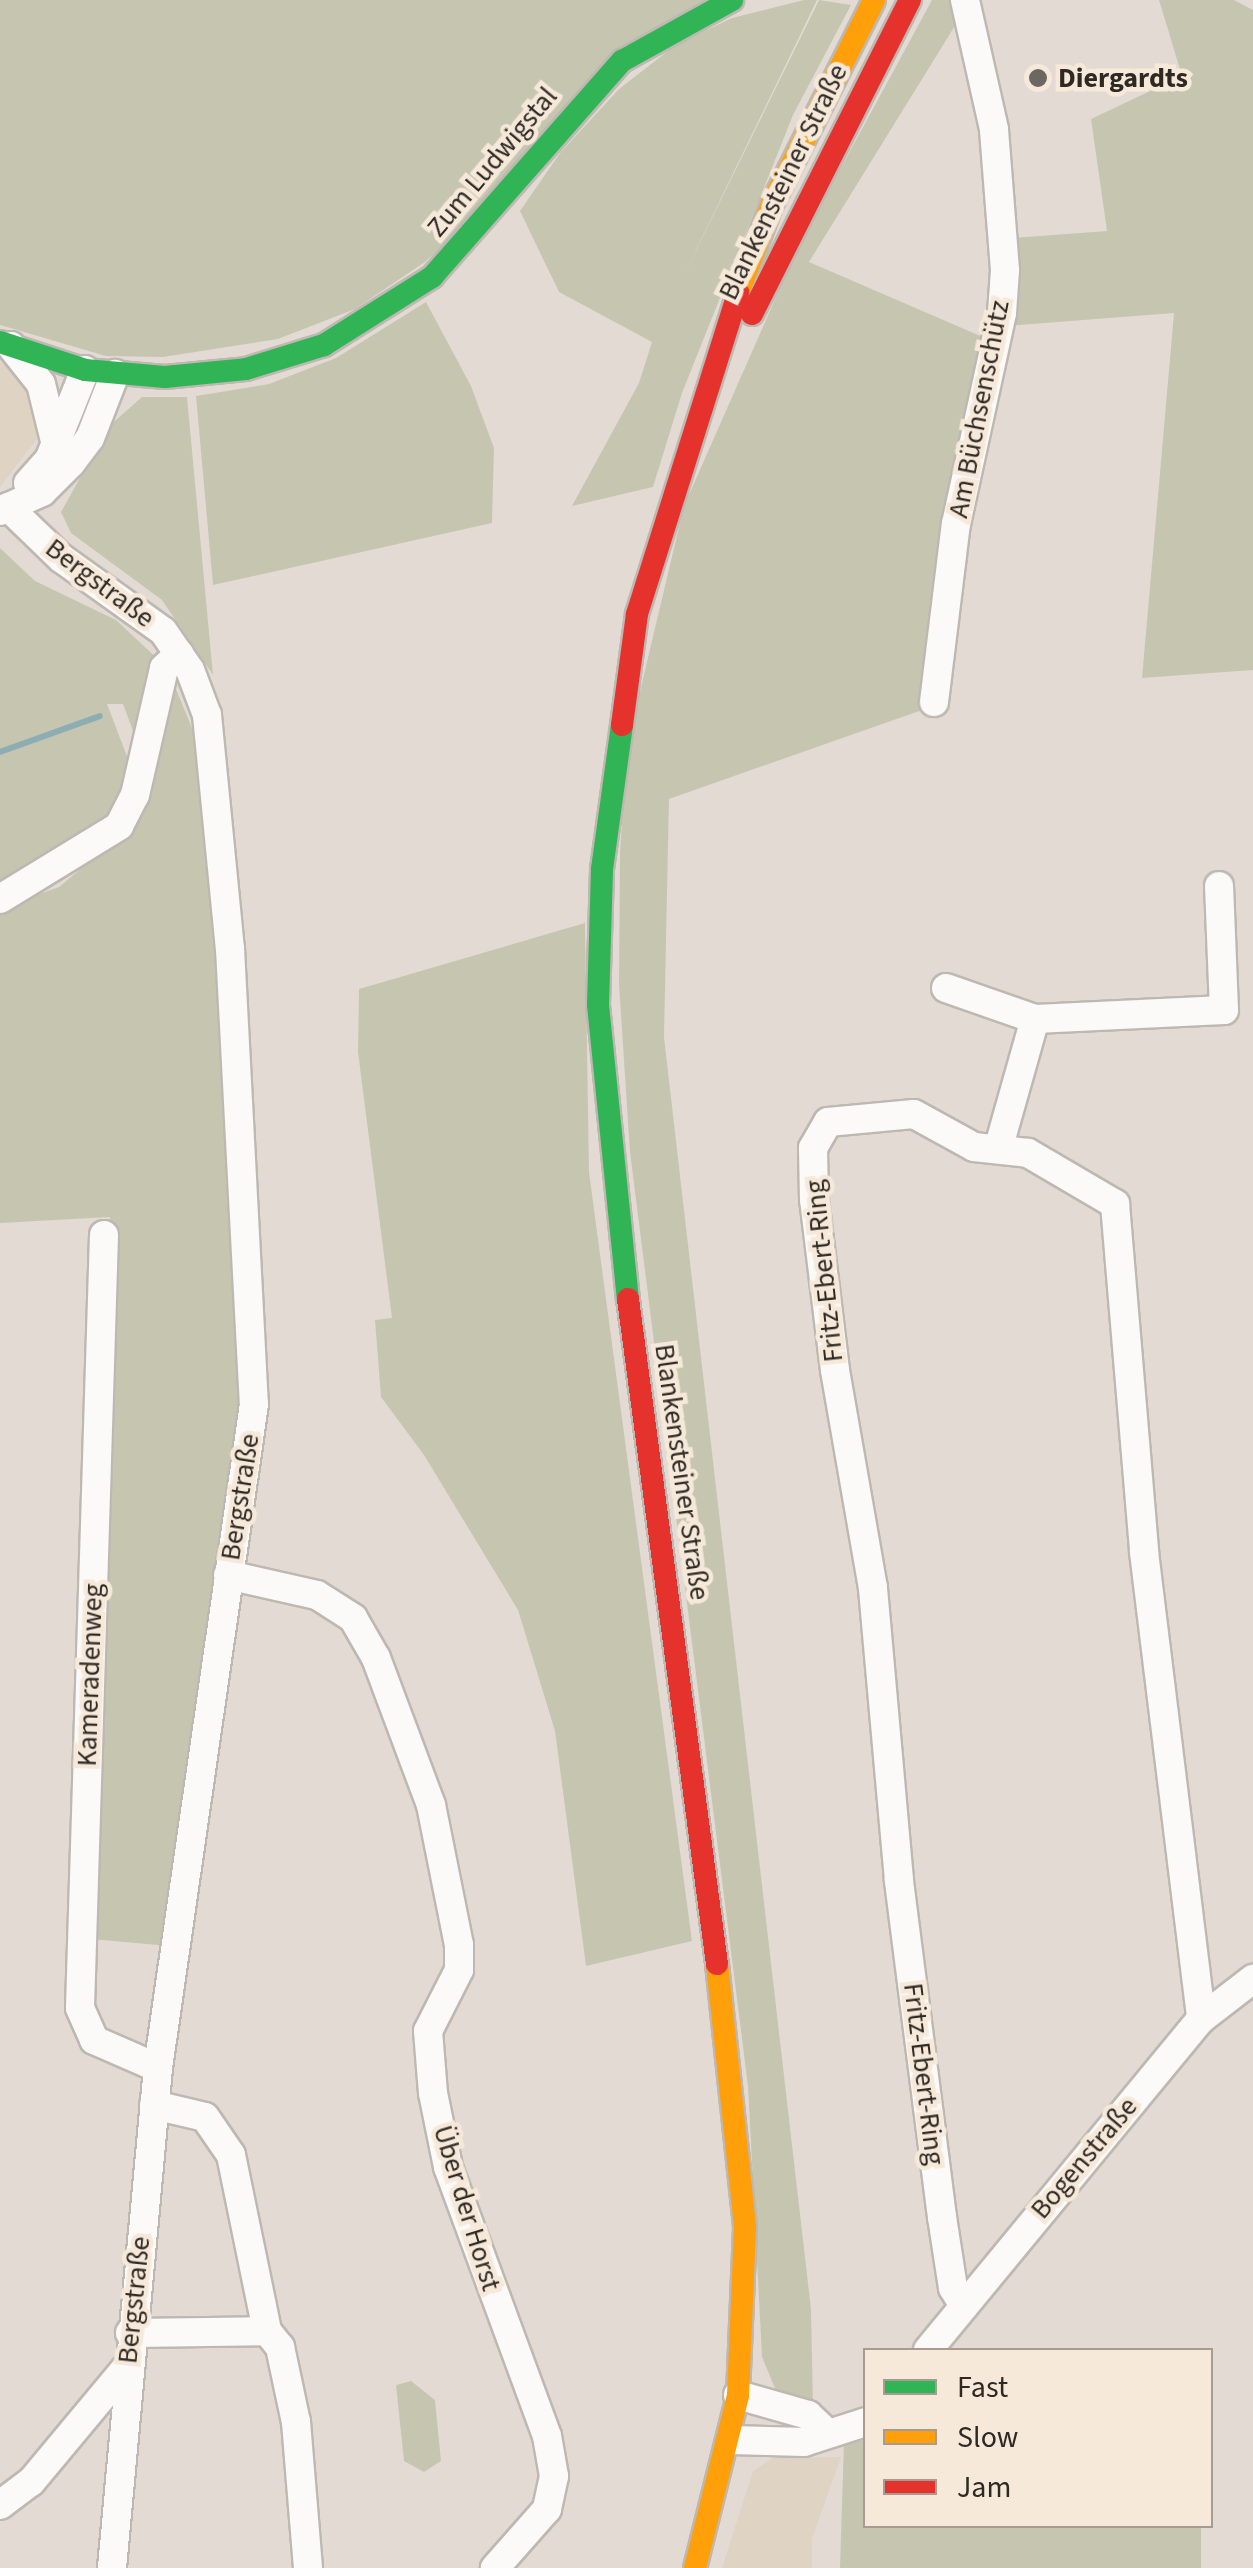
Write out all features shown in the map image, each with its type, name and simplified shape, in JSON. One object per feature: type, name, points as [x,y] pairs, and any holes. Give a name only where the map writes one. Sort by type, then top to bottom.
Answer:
[{"type":"main road","name":"Zum Ludwigstal","points":[[5,344],[85,370],[165,377],[246,369],[363,325],[432,278],[476,235],[608,73],[663,34],[732,0]]},
{"type":"main road","name":"Blankensteiner Straße","points":[[695,2568],[732,2440],[738,2395],[745,2226],[734,2088],[608,1160],[598,1005],[602,870],[634,631],[708,390],[720,338],[772,204],[874,0]]},
{"type":"main road","name":"Blankensteiner Straße","points":[[708,390],[760,301],[910,0]]},
{"type":"street","name":"Am Büchsenschütz","points":[[934,702],[956,524],[1002,313],[1005,270],[994,130],[965,0]]},
{"type":"street","points":[[5,344],[41,384],[55,444]]},
{"type":"street","points":[[4,509],[55,444],[85,370]]},
{"type":"street","points":[[4,509],[42,492],[72,463],[90,438],[114,374]]},
{"type":"street","name":"Bergstraße","points":[[4,509],[61,558],[137,609],[180,654],[207,715],[230,950],[254,1404],[158,2068],[126,2368],[112,2568]]},
{"type":"street","points":[[0,899],[119,826],[135,794],[164,668],[180,654]]},
{"type":"street","points":[[946,988],[1035,1019],[1224,1010],[1219,886]]},
{"type":"street","points":[[999,1146],[1035,1019]]},
{"type":"street","name":"Fritz-Ebert-Ring","points":[[964,2306],[953,2288],[940,2198],[900,1880],[872,1588],[834,1370],[812,1156],[828,1122],[900,1114],[920,1116],[974,1146],[999,1146],[1058,1167],[1115,1204],[1144,1552],[1201,2020]]},
{"type":"street","name":"Kameradenweg","points":[[104,1235],[80,2008],[94,2040],[158,2068]]},
{"type":"street","name":"Über der Horst","points":[[228,1575],[317,1596],[354,1618],[376,1658],[431,1805],[460,1945],[459,1970],[428,2030],[433,2093],[448,2167],[547,2436],[554,2476],[547,2509],[495,2568]]},
{"type":"street","name":"Bogenstraße","points":[[930,2348],[1201,2020],[1253,1979]]},
{"type":"street","points":[[154,2104],[205,2117],[219,2130],[230,2156],[267,2331],[280,2346],[296,2422],[308,2568]]},
{"type":"street","points":[[130,2333],[267,2331]]},
{"type":"street","points":[[0,2505],[30,2482],[126,2368]]},
{"type":"street","points":[[738,2395],[808,2415],[825,2430],[843,2432],[863,2423]]},
{"type":"street","points":[[732,2440],[804,2442],[825,2430]]},
{"type":"shaded area","points":[[0,362],[28,379],[37,439],[0,487]]},
{"type":"shaded area","points":[[841,2457],[812,2539],[812,2568],[722,2568],[753,2471],[773,2458]]},
{"type":"green space","points":[[0,0],[707,0],[425,262],[355,309],[278,339],[163,357],[106,356],[0,325]]},
{"type":"green space","points":[[817,0],[681,281],[819,0],[851,5],[793,115],[682,393],[653,487],[572,506],[639,383],[652,342],[559,292],[520,211],[560,153],[619,89],[677,44],[732,18]]},
{"type":"green space","points":[[932,0],[959,0],[961,16],[809,262],[992,341],[925,709],[669,799],[664,1037],[811,2309],[813,2405],[777,2393],[762,2357],[748,2086],[630,1152],[619,984],[620,852],[627,746],[684,506],[799,245]]},
{"type":"green space","points":[[1159,0],[1234,0],[1253,10],[1253,670],[1142,678],[1174,313],[1005,326],[1014,238],[1107,231],[1091,119],[1182,76]]},
{"type":"green space","points":[[426,302],[471,386],[494,448],[492,523],[213,585],[196,396],[269,384],[336,358]]},
{"type":"green space","points":[[142,397],[187,397],[213,675],[162,600],[71,533],[61,512],[109,426]]},
{"type":"green space","points":[[0,548],[35,581],[116,620],[162,663],[137,742],[123,704],[107,704],[133,772],[115,821],[0,893]]},
{"type":"green space","points":[[171,677],[197,740],[220,954],[247,1410],[169,1946],[91,1939],[110,1217],[0,1223],[0,908],[59,887],[114,841]]},
{"type":"green space","points":[[585,923],[589,1172],[692,1941],[586,1966],[555,1731],[518,1610],[424,1455],[381,1397],[375,1320],[392,1318],[358,1052],[359,989]]},
{"type":"green space","points":[[411,2381],[435,2400],[441,2461],[424,2472],[404,2461],[396,2385]]},
{"type":"green space","points":[[844,2441],[863,2441],[863,2528],[1201,2528],[1201,2568],[840,2568]]},
{"type":"waterway","points":[[0,752],[100,716]]},
{"type":"traffic: fast","points":[[0,342],[85,370],[165,377],[246,369],[324,345],[432,277],[622,61],[732,0]]},
{"type":"traffic: fast","points":[[622,725],[602,870],[598,1005],[628,1299]]},
{"type":"traffic: slow","points":[[738,293],[772,204],[874,0]]},
{"type":"traffic: slow","points":[[695,2568],[738,2395],[745,2226],[717,1964]]},
{"type":"traffic: jam","points":[[752,314],[910,0]]},
{"type":"traffic: jam","points":[[622,725],[637,614],[738,293]]},
{"type":"traffic: jam","points":[[628,1299],[717,1964]]},
{"type":"place","name":"Diergardts","points":[[1038,78]]}]
